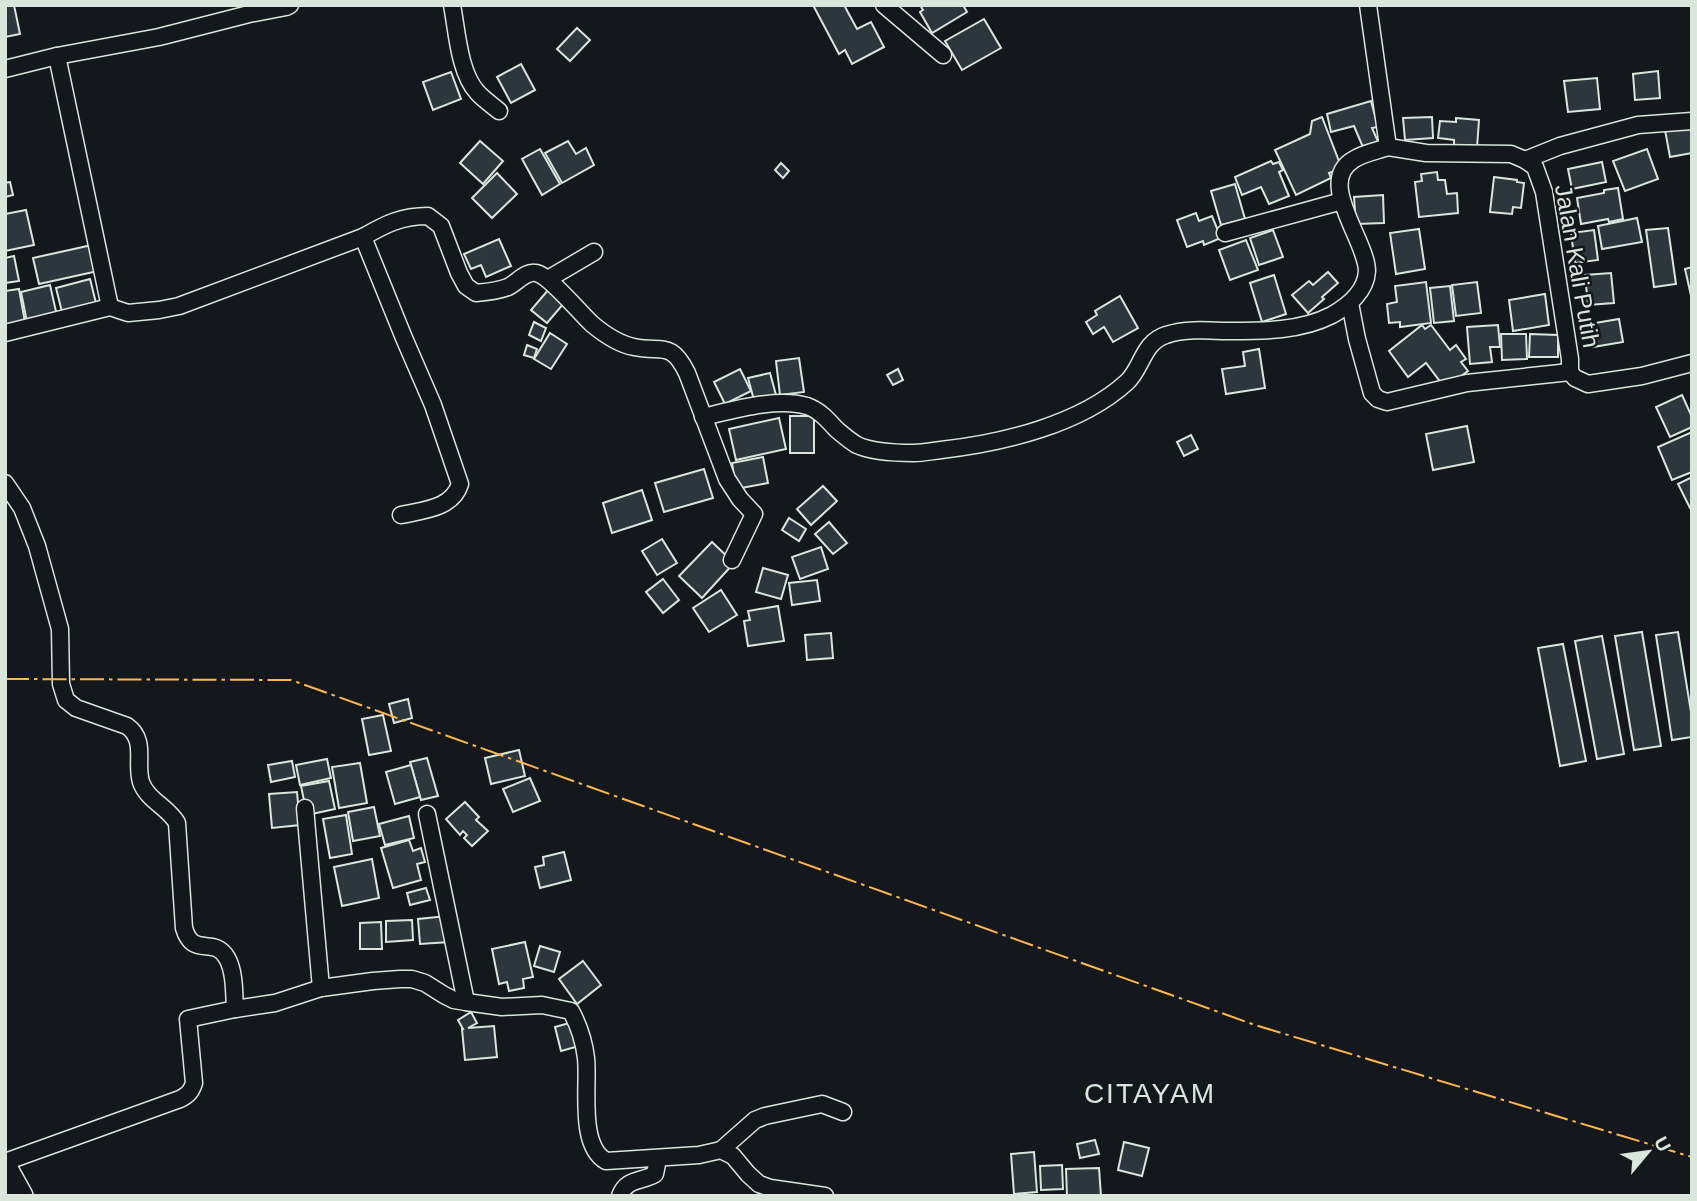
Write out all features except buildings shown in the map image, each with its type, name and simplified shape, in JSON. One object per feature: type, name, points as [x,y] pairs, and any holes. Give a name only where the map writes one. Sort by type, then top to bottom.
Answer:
[{"type":"main road","points":[[5,1165],[21,1196]]},
{"type":"street","points":[[5,69],[57,56],[159,37],[249,14],[286,8],[289,5]]},
{"type":"street","points":[[452,5],[461,54],[470,80],[477,92],[499,111]]},
{"type":"street","points":[[884,5],[943,55]]},
{"type":"street","points":[[703,417],[748,406],[795,404],[823,415],[858,445],[873,449],[919,453],[964,447],[1021,435],[1090,408],[1128,381],[1148,346],[1163,335],[1195,330],[1255,331],[1300,326],[1331,315],[1350,303],[1362,290],[1367,273],[1364,256],[1342,201],[1339,187],[1341,175],[1352,160],[1388,147],[1368,5]]},
{"type":"street","points":[[57,56],[110,307]]},
{"type":"street","points":[[1525,160],[1560,146],[1638,125],[1692,121]]},
{"type":"street","name":"Jalan Kali Putih","points":[[1388,147],[1426,153],[1511,154],[1535,167],[1544,192],[1570,372],[1575,378],[1588,384],[1642,376],[1692,363]]},
{"type":"street","points":[[1225,233],[1342,201]]},
{"type":"street","points":[[5,333],[110,307],[128,313],[178,306],[363,237],[388,223],[403,218],[428,216],[441,226],[459,274],[466,286],[476,293],[495,291],[529,273],[539,273],[592,324],[615,341],[634,347],[671,352],[683,365],[733,490],[754,514],[732,559]]},
{"type":"street","points":[[363,237],[433,405],[460,484],[458,491],[444,505],[401,515]]},
{"type":"street","points":[[548,279],[594,251]]},
{"type":"street","points":[[1350,303],[1371,393],[1387,402],[1467,383],[1570,372]]},
{"type":"street","points":[[5,483],[22,508],[37,546],[60,629],[61,684],[66,700],[76,708],[127,726],[134,732],[139,746],[140,778],[145,792],[168,810],[177,823],[184,928],[187,937],[192,943],[214,947],[227,958],[235,1009]]},
{"type":"street","points":[[305,808],[321,988]]},
{"type":"street","points":[[427,814],[466,1002]]},
{"type":"street","points":[[5,1165],[180,1100],[187,1095],[194,1083],[188,1019],[275,1003],[321,988],[373,981],[412,979],[425,982],[454,1000],[502,1007],[542,1005],[571,1011],[579,1026],[586,1058],[589,1131],[595,1152],[606,1161],[699,1155],[721,1150],[755,1120],[765,1116],[822,1104],[844,1112]]},
{"type":"street","points":[[721,1150],[733,1156],[759,1184],[825,1196]]},
{"type":"street","points":[[620,1196],[629,1183],[655,1174],[658,1159]]},
{"type":"power","points":[[5,679],[291,680],[1255,1025],[1692,1157]]},
{"type":"district","name":"CITAYAM","points":[[1150,1093]]}]
